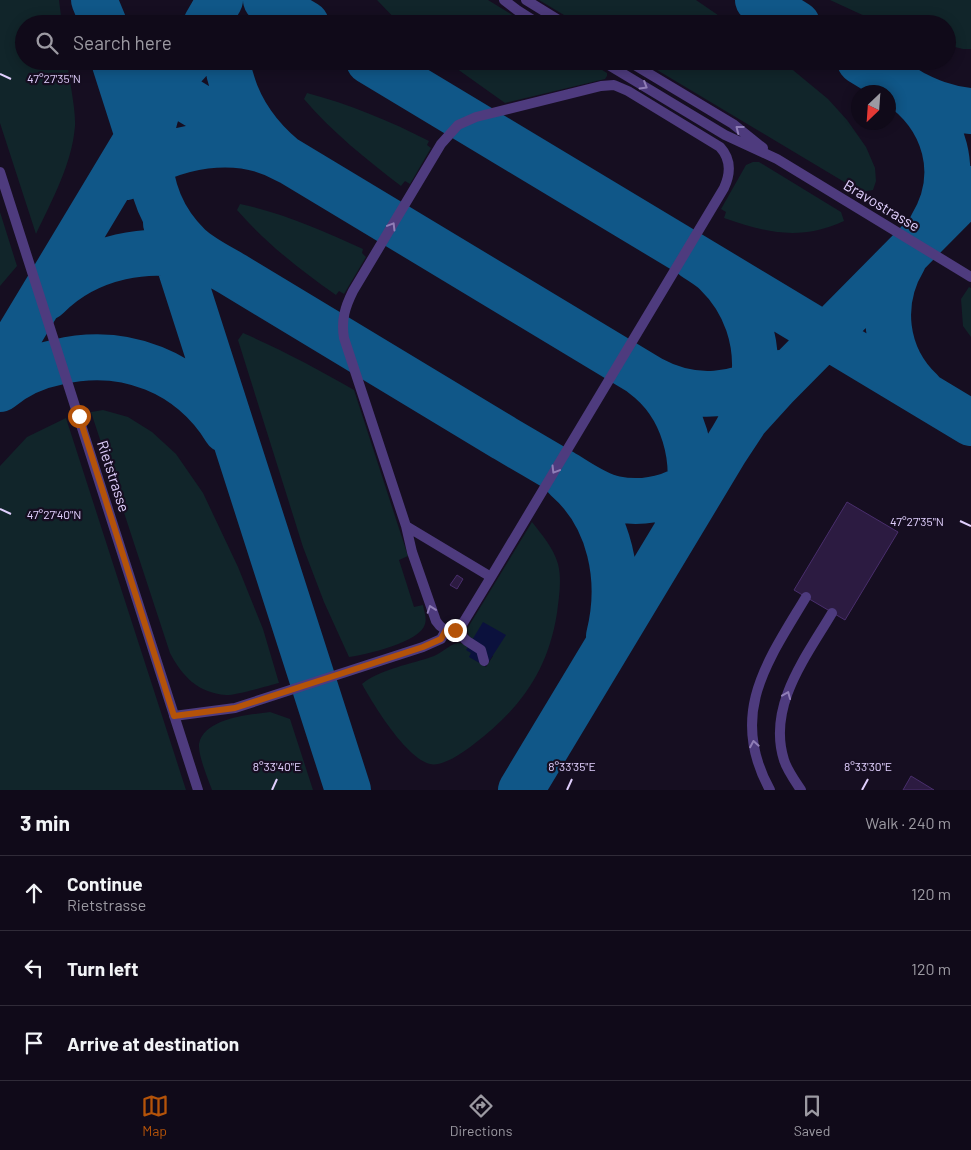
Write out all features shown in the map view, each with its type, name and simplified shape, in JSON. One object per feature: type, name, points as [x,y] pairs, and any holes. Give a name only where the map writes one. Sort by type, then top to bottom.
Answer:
[{"type":"lane","points":[[504,0],[525,15]]},
{"type":"lane","points":[[526,0],[551,15]]},
{"type":"lane","name":"Bravostrasse","points":[[617,70],[725,135],[777,159],[971,277]]},
{"type":"lane","name":"Bravostrasse","points":[[643,70],[733,124],[777,159]]},
{"type":"lane","points":[[174,716],[235,708],[423,647],[441,639],[450,630],[463,624],[727,182],[729,163],[724,151],[720,147],[628,91],[614,85],[601,86],[476,117],[458,125],[441,144],[348,300],[343,314],[344,338],[436,621],[450,630],[468,641],[481,650],[484,660]]},
{"type":"lane","name":"Rietstrasse","points":[[0,172],[198,790]]},
{"type":"lane","points":[[406,526],[491,577]]},
{"type":"lane","points":[[770,790],[762,777],[754,746],[751,717],[756,690],[768,660],[806,597]]},
{"type":"lane","points":[[801,790],[784,761],[779,730],[784,704],[795,676],[832,613]]},
{"type":"green space","points":[[0,0],[59,0],[61,15],[15,15],[15,70],[68,70],[75,119],[73,140],[66,168],[36,234],[0,123]]},
{"type":"green space","points":[[377,0],[488,0],[512,15],[391,15]]},
{"type":"green space","points":[[539,0],[696,0],[718,15],[564,15]]},
{"type":"green space","points":[[830,0],[971,0],[971,49],[956,47],[956,15],[862,15]]},
{"type":"green space","points":[[459,70],[602,70],[607,73],[605,79],[505,103]]},
{"type":"green space","points":[[657,70],[793,70],[828,99],[847,120],[851,126],[851,130],[854,130],[866,147],[875,168],[876,181],[873,190],[861,192]]},
{"type":"green space","points":[[307,93],[369,114],[429,141],[427,145],[431,148],[410,184],[405,181],[401,186],[350,145],[304,99]]},
{"type":"green space","points":[[759,162],[841,212],[844,221],[813,231],[784,233],[755,228],[724,218],[726,212],[721,209],[746,165]]},
{"type":"green space","points":[[240,204],[287,217],[363,249],[362,253],[366,257],[344,294],[339,291],[336,295],[284,256],[237,210]]},
{"type":"green space","points":[[0,212],[17,266],[0,286]]},
{"type":"green space","points":[[969,287],[971,288],[971,337],[963,326],[961,299]]},
{"type":"green space","points":[[243,333],[300,360],[354,390],[408,556],[399,560],[414,607],[423,605],[426,617],[421,631],[403,642],[367,654],[349,657],[324,602],[303,547],[238,340]]},
{"type":"green space","points":[[103,410],[128,417],[152,432],[176,454],[203,493],[238,567],[263,629],[279,683],[231,695],[216,694],[199,687],[180,669],[170,653],[91,412]]},
{"type":"green space","points":[[66,418],[186,790],[0,790],[0,466],[27,437]]},
{"type":"green space","points":[[532,522],[556,558],[560,576],[557,613],[547,653],[529,687],[505,717],[459,755],[441,763],[430,764],[421,760],[401,741],[382,717],[362,684],[378,674],[434,656],[458,643],[464,644],[471,649],[477,655],[475,660],[486,667],[493,656],[469,636],[467,629]]},
{"type":"green space","points":[[270,712],[290,719],[313,790],[212,790],[200,754],[199,744],[203,735],[209,728],[228,719]]},
{"type":"shaded area","points":[[483,622],[506,635],[485,666],[469,657],[471,653],[466,650]]},
{"type":"building","points":[[847,502],[898,532],[845,620],[794,590]]},
{"type":"building","points":[[457,575],[463,579],[457,589],[450,585]]},
{"type":"building","points":[[911,776],[934,790],[903,790]]},
{"type":"taxiway","points":[[94,0],[100,15]]},
{"type":"taxiway","points":[[211,15],[220,0]]},
{"type":"taxiway","points":[[266,0],[291,15]]},
{"type":"taxiway","points":[[758,0],[782,15]]},
{"type":"taxiway","points":[[117,70],[146,161]]},
{"type":"taxiway","points":[[182,70],[172,82],[160,105],[152,129],[150,154],[152,179],[159,203],[172,226],[189,246],[211,262],[504,438],[588,488],[608,497],[629,501],[655,499],[668,496],[692,484],[719,460],[740,424],[749,404],[753,390],[755,367],[752,338],[748,323],[743,310],[726,284],[714,271],[694,257]]},
{"type":"taxiway","points":[[229,70],[234,89],[254,127],[284,158],[651,379],[667,387],[684,391],[716,394],[747,387],[779,373]]},
{"type":"taxiway","points":[[384,70],[971,423]]},
{"type":"taxiway","points":[[875,70],[924,100]]},
{"type":"taxiway","points":[[142,71],[262,145]]},
{"type":"taxiway","points":[[897,84],[914,97],[927,113],[938,130],[944,148],[947,168],[946,187],[941,207],[931,227]]},
{"type":"taxiway","points":[[905,89],[937,104],[971,111]]},
{"type":"taxiway","points":[[0,367],[149,119]]},
{"type":"taxiway","points":[[126,177],[164,157],[184,150],[205,146],[226,144],[248,146],[288,161]]},
{"type":"taxiway","points":[[521,790],[746,419],[776,386],[971,189]]},
{"type":"taxiway","points":[[166,223],[348,790]]},
{"type":"taxiway","points":[[47,297],[63,283],[81,272],[100,263],[121,257],[142,253],[163,253],[184,255],[204,261]]},
{"type":"taxiway","points":[[904,259],[890,293],[888,310],[889,328],[899,362],[921,391]]},
{"type":"taxiway","points":[[0,389],[13,379],[28,372],[58,362],[83,358],[131,361],[154,368],[175,379],[194,393],[211,410],[226,430]]},
{"type":"taxiway","points":[[643,375],[657,387],[669,402],[685,435],[691,472],[690,491],[686,509]]},
{"type":"taxiway","points":[[566,478],[594,511],[610,551],[615,593],[609,636]]},
{"type":"route","points":[[79,416],[174,716],[235,708],[423,647],[437,642],[446,630],[455,630]]}]
